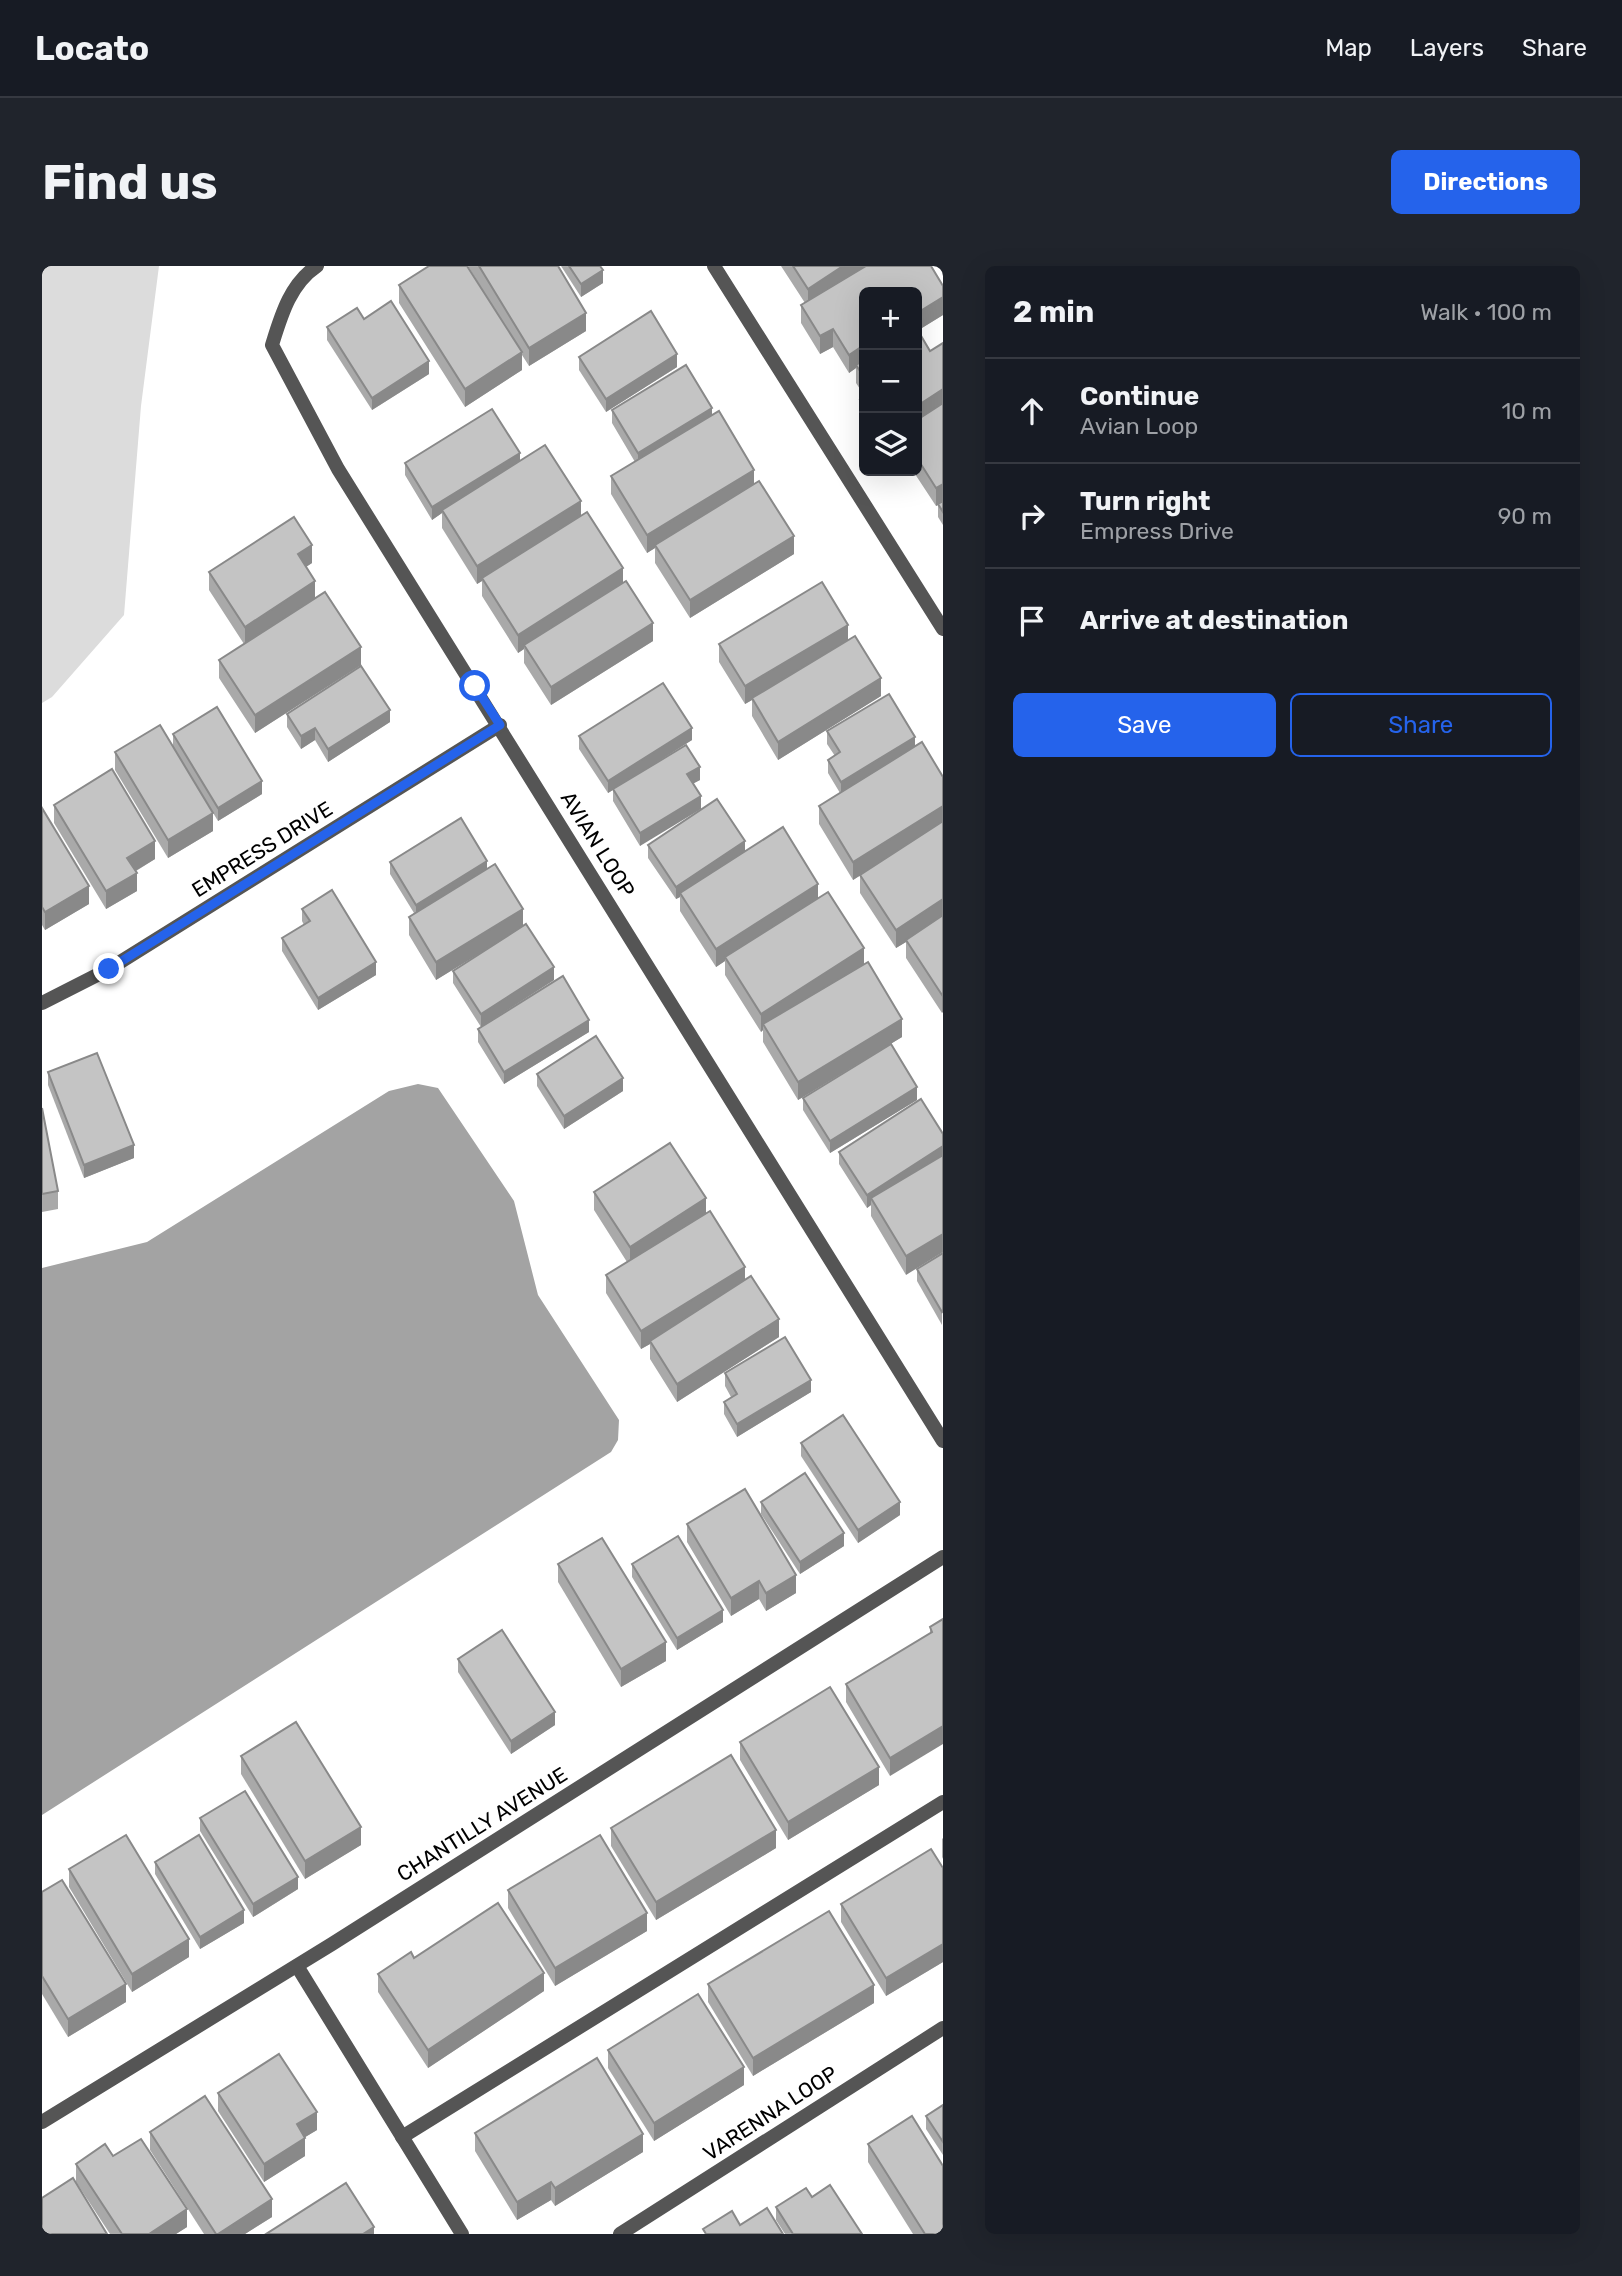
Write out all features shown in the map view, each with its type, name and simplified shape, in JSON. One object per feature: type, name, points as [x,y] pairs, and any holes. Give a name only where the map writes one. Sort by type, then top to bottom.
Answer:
[{"type":"street","name":"AVIAN LOOP","points":[[317,266],[306,273],[284,306],[272,345],[338,469],[500,725],[943,1441]]},
{"type":"street","points":[[714,266],[943,629]]},
{"type":"street","name":"EMPRESS DRIVE","points":[[42,1003],[109,969],[500,725]]},
{"type":"street","name":"CHANTILLY AVENUE","points":[[42,2122],[297,1966],[943,1557]]},
{"type":"street","points":[[402,2137],[943,1802]]},
{"type":"street","points":[[297,1966],[462,2234]]},
{"type":"street","name":"VARENNA LOOP","points":[[621,2234],[943,2028]]},
{"type":"shaded area","points":[[42,266],[159,266],[141,406],[124,615],[52,697],[42,703]]},
{"type":"shaded area","points":[[418,1084],[438,1088],[514,1201],[538,1295],[619,1420],[618,1440],[611,1452],[42,1815],[42,1268],[147,1242],[389,1091]]},
{"type":"building","points":[[429,266],[467,266],[522,352],[465,389],[399,285]]},
{"type":"building","points":[[479,266],[558,266],[586,313],[529,348]]},
{"type":"building","points":[[569,266],[600,266],[603,270],[581,284]]},
{"type":"building","points":[[793,266],[843,266],[808,289]]},
{"type":"building","points":[[866,266],[931,266],[943,286],[943,297],[922,310],[922,287],[859,287],[859,348],[849,355],[833,329],[820,336],[801,305]]},
{"type":"building","points":[[391,301],[429,361],[372,398],[327,327],[357,308],[364,319]]},
{"type":"building","points":[[651,311],[677,354],[606,399],[579,357]]},
{"type":"building","points":[[922,337],[930,351],[943,343],[943,389],[922,403]]},
{"type":"building","points":[[686,365],[712,408],[638,453],[612,410]]},
{"type":"building","points":[[943,403],[943,484],[936,488],[922,466],[922,417]]},
{"type":"building","points":[[492,409],[520,453],[432,507],[405,463]]},
{"type":"building","points":[[719,411],[754,470],[647,535],[611,476]]},
{"type":"building","points":[[545,445],[581,501],[477,566],[442,510]]},
{"type":"building","points":[[759,481],[794,536],[690,600],[655,545]]},
{"type":"building","points":[[587,512],[623,568],[518,635],[482,578]]},
{"type":"building","points":[[294,517],[312,545],[298,554],[315,581],[245,627],[209,572]]},
{"type":"building","points":[[626,581],[653,623],[551,687],[524,645]]},
{"type":"building","points":[[822,582],[848,625],[745,686],[719,644]]},
{"type":"building","points":[[325,592],[361,647],[255,715],[219,660]]},
{"type":"building","points":[[855,636],[881,678],[778,742],[752,698]]},
{"type":"building","points":[[361,666],[390,710],[328,749],[315,728],[301,736],[287,714]]},
{"type":"building","points":[[663,683],[692,728],[608,781],[579,736]]},
{"type":"building","points":[[889,694],[915,737],[841,782],[828,760],[840,752],[827,731]]},
{"type":"building","points":[[217,707],[262,781],[218,808],[173,734]]},
{"type":"building","points":[[160,725],[213,813],[168,840],[115,752]]},
{"type":"building","points":[[922,742],[943,777],[943,806],[853,862],[819,806]]},
{"type":"building","points":[[686,745],[700,767],[687,774],[701,796],[640,833],[613,789]]},
{"type":"building","points":[[112,769],[155,841],[127,858],[137,873],[106,891],[54,805]]},
{"type":"building","points":[[717,799],[745,841],[676,887],[648,845]]},
{"type":"building","points":[[42,808],[89,886],[45,912],[42,907]]},
{"type":"building","points":[[461,818],[487,861],[416,905],[390,862]]},
{"type":"building","points":[[943,821],[943,899],[896,930],[860,875]]},
{"type":"building","points":[[783,827],[818,884],[716,949],[680,893]]},
{"type":"building","points":[[495,864],[523,909],[436,962],[409,917]]},
{"type":"building","points":[[332,890],[376,962],[318,998],[282,938],[310,921],[302,909]]},
{"type":"building","points":[[828,892],[864,948],[761,1014],[725,957]]},
{"type":"building","points":[[943,915],[943,994],[942,995],[906,940]]},
{"type":"building","points":[[526,924],[554,967],[481,1014],[453,971]]},
{"type":"building","points":[[868,962],[902,1019],[798,1082],[763,1024]]},
{"type":"building","points":[[563,976],[589,1020],[504,1072],[478,1029]]},
{"type":"building","points":[[596,1036],[623,1078],[564,1116],[537,1074]]},
{"type":"building","points":[[891,1044],[917,1087],[830,1141],[803,1098]]},
{"type":"building","points":[[97,1053],[134,1145],[84,1165],[48,1072]]},
{"type":"building","points":[[921,1099],[943,1134],[943,1146],[867,1195],[839,1152]]},
{"type":"building","points":[[42,1108],[58,1191],[42,1194]]},
{"type":"building","points":[[670,1143],[706,1198],[630,1247],[594,1192]]},
{"type":"building","points":[[943,1155],[943,1234],[906,1256],[871,1198]]},
{"type":"building","points":[[710,1211],[745,1267],[641,1331],[606,1275]]},
{"type":"building","points":[[943,1253],[943,1311],[942,1312],[917,1269]]},
{"type":"building","points":[[751,1276],[779,1319],[677,1384],[650,1341]]},
{"type":"building","points":[[785,1337],[811,1380],[737,1424],[724,1402],[737,1394],[725,1373]]},
{"type":"building","points":[[843,1415],[900,1502],[858,1530],[801,1443]]},
{"type":"building","points":[[805,1473],[844,1533],[800,1562],[761,1502]]},
{"type":"building","points":[[745,1489],[796,1575],[766,1593],[759,1581],[731,1598],[687,1524]]},
{"type":"building","points":[[678,1536],[723,1610],[677,1638],[632,1564]]},
{"type":"building","points":[[602,1538],[666,1642],[621,1669],[558,1564]]},
{"type":"building","points":[[943,1619],[943,1726],[890,1758],[846,1684],[932,1632],[930,1627]]},
{"type":"building","points":[[502,1630],[555,1712],[511,1741],[458,1659]]},
{"type":"building","points":[[830,1687],[879,1767],[788,1822],[740,1742]]},
{"type":"building","points":[[296,1722],[361,1827],[305,1861],[241,1756]]},
{"type":"building","points":[[731,1755],[776,1830],[656,1902],[611,1828]]},
{"type":"building","points":[[245,1791],[298,1877],[253,1904],[200,1818]]},
{"type":"building","points":[[126,1835],[189,1939],[132,1974],[69,1869]]},
{"type":"building","points":[[199,1835],[244,1910],[200,1937],[155,1862]]},
{"type":"building","points":[[600,1835],[647,1913],[555,1968],[508,1890]]},
{"type":"building","points":[[931,1849],[943,1868],[943,1944],[886,1978],[841,1904]]},
{"type":"building","points":[[62,1880],[126,1984],[68,2019],[42,1976],[42,1892]]},
{"type":"building","points":[[498,1903],[544,1973],[428,2050],[378,1974],[411,1952],[414,1958]]},
{"type":"building","points":[[829,1911],[874,1985],[753,2058],[708,1984]]},
{"type":"building","points":[[698,1994],[744,2067],[654,2123],[608,2050]]},
{"type":"building","points":[[279,2054],[317,2112],[297,2124],[305,2138],[264,2164],[218,2093]]},
{"type":"building","points":[[597,2058],[643,2134],[555,2188],[551,2182],[517,2202],[475,2133]]},
{"type":"building","points":[[205,2096],[272,2199],[218,2234],[150,2132]]},
{"type":"building","points":[[943,2105],[943,2142],[926,2116]]},
{"type":"building","points":[[912,2116],[943,2166],[943,2234],[925,2234],[868,2144]]},
{"type":"building","points":[[141,2139],[187,2209],[149,2234],[122,2234],[76,2164],[105,2144],[113,2156]]},
{"type":"building","points":[[73,2178],[107,2234],[42,2234],[42,2198]]},
{"type":"building","points":[[346,2183],[374,2227],[363,2234],[266,2234]]},
{"type":"building","points":[[830,2185],[862,2234],[793,2234],[776,2207],[806,2188],[812,2197]]},
{"type":"building","points":[[767,2208],[783,2234],[706,2234],[703,2229],[732,2211],[740,2225]]},
{"type":"route","points":[[109,969],[500,725],[475,686]]}]
